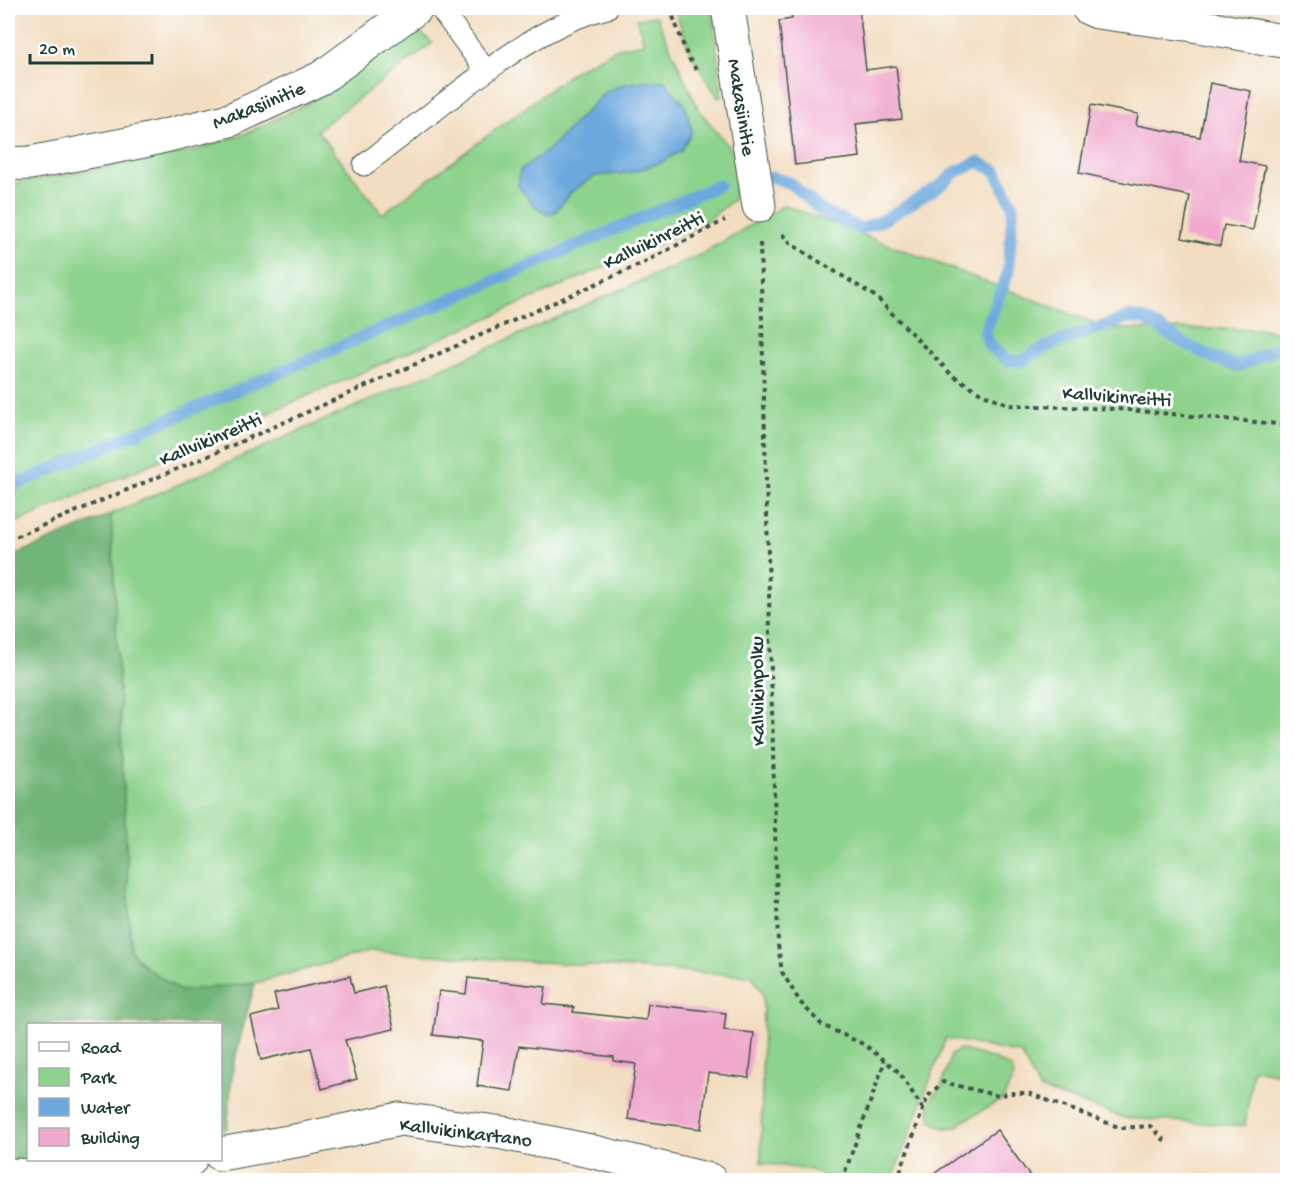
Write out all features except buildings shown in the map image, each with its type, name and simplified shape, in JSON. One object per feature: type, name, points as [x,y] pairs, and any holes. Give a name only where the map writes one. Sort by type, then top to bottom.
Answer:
[{"type":"street","name":"Makasiinitie","points":[[8,164],[30,163],[144,141],[230,120],[321,78],[416,8]]},
{"type":"street","name":"Makasiinitie","points":[[728,8],[759,206]]},
{"type":"street","points":[[1088,8],[1097,12],[1193,25],[1287,42]]},
{"type":"street","name":"Kallvikinkartano","points":[[222,1154],[400,1119],[503,1133],[710,1180]]},
{"type":"street","points":[[8,1175],[45,1176],[181,1161]]},
{"type":"lane","points":[[440,8],[486,71]]},
{"type":"lane","points":[[364,165],[486,71],[537,36],[590,12],[607,8]]},
{"type":"path","name":"Kallvikinreitti","points":[[8,540],[215,453],[641,264],[724,220],[759,206],[791,244],[876,297],[952,375],[981,393],[1010,405],[1118,409],[1287,425]]},
{"type":"path","name":"Kallvikinpolku","points":[[759,206],[778,945],[782,972],[800,1002],[822,1025],[865,1045],[885,1060],[899,1072],[923,1109]]},
{"type":"path","points":[[842,1180],[885,1060]]},
{"type":"path","points":[[897,1180],[928,1096],[944,1082],[999,1096],[1009,1093],[1028,1093],[1120,1128],[1150,1126],[1166,1142]]},
{"type":"green space","points":[[674,8],[710,8],[712,10],[722,97],[718,98],[690,52]]},
{"type":"green space","points":[[656,16],[699,110],[733,152],[737,177],[733,200],[709,219],[681,234],[8,526],[8,185],[194,151],[247,133],[306,104],[355,72],[401,37],[419,31],[433,43],[317,130],[382,214],[576,70],[618,48],[644,43],[637,19]]},
{"type":"green space","points":[[784,205],[1111,329],[1263,329],[1287,335],[1287,1075],[1253,1069],[1245,1126],[1125,1118],[1039,1089],[1021,1054],[946,1038],[892,1180],[833,1180],[810,1170],[761,1163],[763,994],[752,976],[372,951],[255,983],[181,991],[145,967],[131,951],[111,514],[702,254]]},
{"type":"green space","points":[[111,514],[131,951],[145,967],[181,991],[255,983],[233,1066],[227,1129],[222,1131],[222,1023],[27,1023],[27,1160],[8,1162],[8,558]]},
{"type":"green space","points":[[960,1049],[994,1059],[1011,1068],[1014,1076],[1003,1099],[960,1123],[957,1127],[943,1128],[931,1121],[929,1107],[933,1095],[941,1088],[951,1055]]},
{"type":"water","points":[[643,81],[664,81],[684,103],[692,131],[681,151],[660,163],[629,173],[595,176],[572,191],[555,212],[547,214],[534,205],[518,186],[520,170],[548,150],[605,92],[621,85]]},
{"type":"waterway","points":[[772,177],[790,183],[822,211],[861,229],[883,220],[940,186],[956,172],[978,162],[996,171],[1013,207],[1008,273],[985,331],[989,346],[1009,361],[1022,361],[1049,345],[1129,317],[1147,320],[1211,357],[1238,366],[1288,344]]},
{"type":"waterway","points":[[8,488],[719,185]]}]
